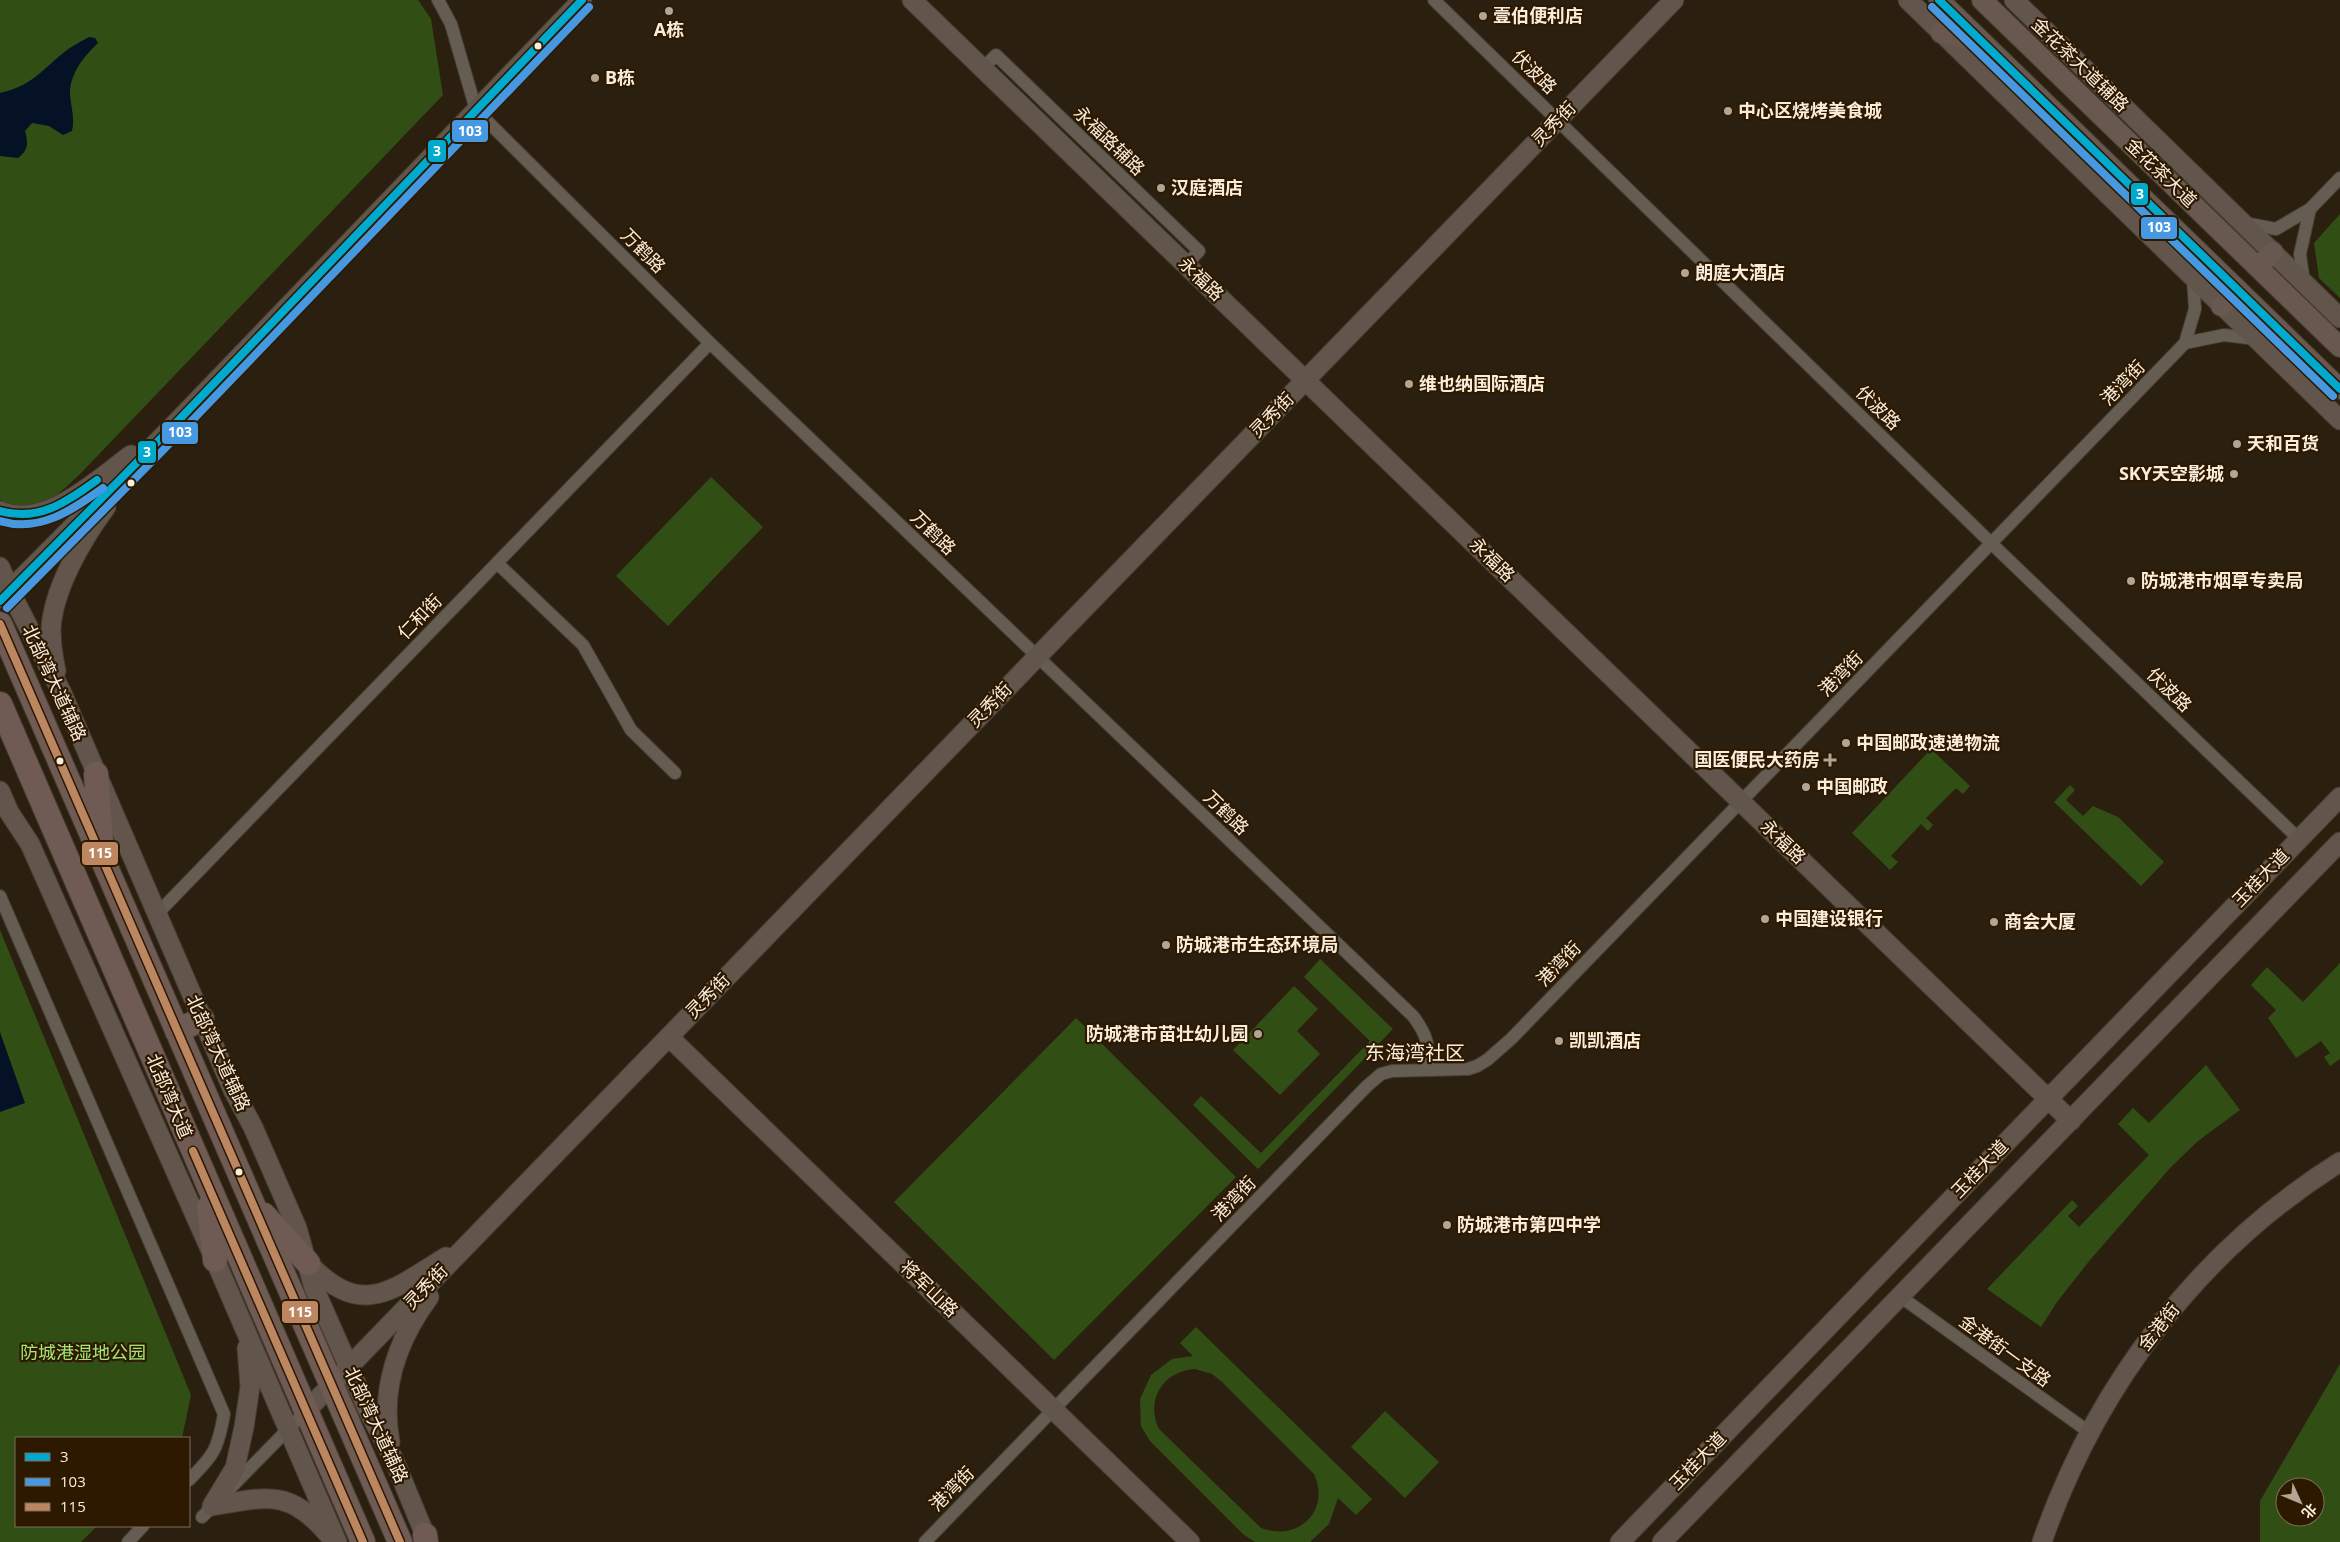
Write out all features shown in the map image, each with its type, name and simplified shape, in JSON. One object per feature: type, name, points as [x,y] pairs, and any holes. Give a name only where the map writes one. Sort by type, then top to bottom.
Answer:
[{"type":"highway","name":"北部湾大道","points":[[0,624],[400,1542]]},
{"type":"highway","name":"北部湾大道","points":[[0,704],[363,1542]]},
{"type":"highway","points":[[96,774],[103,860]]},
{"type":"highway","points":[[177,1031],[202,1019]]},
{"type":"highway","points":[[205,1178],[216,1260]]},
{"type":"highway","points":[[251,1201],[308,1263]]},
{"type":"main road","points":[[5,596],[175,424],[582,0]]},
{"type":"main road","name":"永福路","points":[[912,0],[2072,1121]]},
{"type":"main road","name":"灵秀街","points":[[306,1411],[1674,0]]},
{"type":"main road","points":[[1908,0],[2340,420]]},
{"type":"main road","name":"金花茶大道","points":[[1939,0],[2340,389]]},
{"type":"main road","name":"金花茶大道辅路","points":[[2014,0],[2340,318]]},
{"type":"main road","name":"金花茶大道","points":[[1993,4],[2340,347]]},
{"type":"main road","points":[[1941,33],[1982,42]]},
{"type":"main road","points":[[2258,267],[2273,252]]},
{"type":"main road","points":[[2221,306],[2237,289]]},
{"type":"main road","points":[[0,511],[10,515],[33,515],[62,505],[175,424]]},
{"type":"main road","points":[[61,691],[52,652],[51,627],[55,608],[68,570],[87,533],[140,459]]},
{"type":"main road","name":"北部湾大道辅路","points":[[0,567],[5,596],[61,691],[233,1090],[257,1135],[297,1228],[314,1288],[349,1367],[394,1460],[426,1540]]},
{"type":"main road","points":[[0,791],[9,812],[30,844],[216,1260],[336,1542]]},
{"type":"main road","name":"玉桂大道","points":[[1620,1542],[2340,797]]},
{"type":"main road","name":"玉桂大道","points":[[1662,1542],[2072,1121],[2340,842]]},
{"type":"main road","name":"将军山路","points":[[669,1037],[1190,1542]]},
{"type":"main road","name":"金港街","points":[[2042,1542],[2065,1481],[2089,1432],[2137,1354],[2180,1300],[2207,1270],[2261,1220],[2293,1194],[2340,1162]]},
{"type":"main road","points":[[308,1263],[322,1278],[338,1288],[356,1295],[376,1296],[397,1287],[470,1242]]},
{"type":"main road","points":[[394,1460],[387,1425],[387,1390],[398,1350],[417,1313],[470,1242]]},
{"type":"main road","points":[[207,1511],[235,1468],[248,1402],[250,1387],[248,1354],[240,1318]]},
{"type":"main road","points":[[207,1511],[262,1498],[286,1501],[303,1508],[336,1542]]},
{"type":"street","name":"万鹤路","points":[[438,0],[451,24],[476,110],[710,343],[1414,1016],[1423,1029],[1429,1043],[1428,1070]]},
{"type":"street","name":"伏波路","points":[[1434,0],[1992,544],[2299,839]]},
{"type":"street","points":[[2242,223],[2276,229],[2310,210],[2340,178]]},
{"type":"street","points":[[2304,283],[2300,254],[2310,210]]},
{"type":"street","points":[[2193,278],[2194,308],[2185,343],[2224,334],[2256,340]]},
{"type":"street","name":"仁和街","points":[[156,915],[710,343]]},
{"type":"street","name":"港湾街","points":[[925,1542],[1367,1086],[1381,1074],[1392,1071],[1468,1069],[1487,1060],[1511,1039],[2185,343]]},
{"type":"street","points":[[497,563],[583,645],[632,730],[675,773]]},
{"type":"street","points":[[0,896],[224,1414],[219,1444],[205,1464],[190,1479]]},
{"type":"street","name":"金港街一支路","points":[[1901,1297],[2089,1432]]},
{"type":"street","points":[[207,1511],[306,1411]]},
{"type":"street","points":[[128,1542],[142,1527]]},
{"type":"green space","points":[[0,0],[418,0],[431,19],[443,95],[81,473],[54,497],[45,502],[25,506],[13,505],[0,500]]},
{"type":"green space","points":[[2340,214],[2340,298],[2319,278],[2314,243]]},
{"type":"green space","points":[[711,477],[763,527],[668,626],[616,576]]},
{"type":"green space","points":[[1931,749],[1970,786],[1963,794],[1956,788],[1926,818],[1933,825],[1928,831],[1921,824],[1891,856],[1898,862],[1890,870],[1852,833]]},
{"type":"green space","points":[[2070,785],[2075,790],[2066,800],[2083,816],[2093,806],[2118,817],[2164,862],[2141,886],[2054,802]]},
{"type":"green space","name":"防城港湿地公园","points":[[0,930],[191,1395],[182,1437],[15,1437],[15,1527],[96,1527],[81,1542],[0,1542]]},
{"type":"green space","points":[[1320,959],[1393,1029],[1258,1169],[1193,1105],[1201,1096],[1261,1153],[1370,1041],[1304,977]]},
{"type":"green space","points":[[2340,963],[2340,1059],[2330,1066],[2324,1057],[2330,1053],[2321,1041],[2296,1058],[2268,1018],[2276,1010],[2251,985],[2267,967],[2303,1002]]},
{"type":"green space","points":[[1294,986],[1318,1009],[1297,1031],[1320,1054],[1280,1095],[1233,1050]]},
{"type":"green space","points":[[1076,1018],[1236,1177],[1054,1360],[894,1202]]},
{"type":"green space","points":[[2206,1065],[2240,1110],[2198,1141],[2170,1168],[2090,1260],[2057,1302],[2041,1327],[1987,1289],[2072,1200],[2078,1206],[2068,1216],[2079,1227],[2149,1155],[2118,1124],[2133,1108],[2149,1123]]},
{"type":"green space","points":[[1196,1327],[1372,1499],[1356,1515],[1338,1498],[1329,1524],[1310,1542],[1255,1542],[1244,1535],[1150,1441],[1141,1426],[1140,1399],[1151,1375],[1172,1359],[1193,1356],[1180,1343]],"holes":[[[1195,1369],[1212,1374],[1314,1474],[1318,1488],[1318,1500],[1308,1520],[1299,1527],[1287,1531],[1261,1528],[1159,1429],[1154,1408],[1156,1398],[1166,1381],[1174,1375]]]},
{"type":"green space","points":[[2340,1364],[2340,1542],[2260,1542],[2260,1501]]},
{"type":"green space","points":[[1385,1411],[1439,1462],[1405,1498],[1351,1447]]},
{"type":"water","points":[[89,37],[95,38],[98,43],[78,66],[72,80],[70,95],[73,117],[72,131],[63,135],[49,126],[32,123],[25,131],[27,146],[22,155],[18,158],[0,156],[0,93],[27,82],[65,51]]},
{"type":"water","points":[[0,1032],[25,1103],[0,1112]]},
{"type":"transit line","name":"3","points":[[0,601],[175,424],[582,0]]},
{"type":"transit line","name":"3","points":[[1939,0],[2340,389]]},
{"type":"transit line","name":"103","points":[[7,608],[182,431],[589,7]]},
{"type":"transit line","name":"103","points":[[1932,7],[2333,396]]},
{"type":"transit line","name":"3","points":[[0,511],[14,514],[40,512],[74,496],[97,480]]},
{"type":"transit line","name":"103","points":[[0,521],[15,524],[42,522],[67,511],[103,488]]},
{"type":"transit line","name":"115","points":[[0,624],[400,1542]]},
{"type":"transit line","name":"115","points":[[193,1151],[363,1542]]},
{"type":"place","name":"A栋","points":[[669,11]]},
{"type":"place","name":"壹伯便利店","points":[[1483,16]]},
{"type":"place","name":"B栋","points":[[595,78]]},
{"type":"place","name":"中心区烧烤美食城","points":[[1728,111]]},
{"type":"place","name":"汉庭酒店","points":[[1161,188]]},
{"type":"place","name":"朗庭大酒店","points":[[1685,273]]},
{"type":"place","name":"维也纳国际酒店","points":[[1409,384]]},
{"type":"place","name":"天和百货","points":[[2237,444]]},
{"type":"place","name":"SKY天空影城","points":[[2234,474]]},
{"type":"place","name":"防城港市烟草专卖局","points":[[2131,581]]},
{"type":"place","name":"中国邮政速递物流","points":[[1846,743]]},
{"type":"place","name":"国医便民大药房","points":[[1830,760]]},
{"type":"place","name":"中国邮政","points":[[1806,787]]},
{"type":"place","name":"中国建设银行","points":[[1765,919]]},
{"type":"place","name":"商会大厦","points":[[1994,922]]},
{"type":"place","name":"防城港市生态环境局","points":[[1166,945]]},
{"type":"place","name":"防城港市苗壮幼儿园","points":[[1258,1034]]},
{"type":"place","name":"凯凯酒店","points":[[1559,1041]]},
{"type":"place","name":"防城港市第四中学","points":[[1447,1225]]},
{"type":"district","name":"东海湾社区","points":[[1415,1053]]}]
